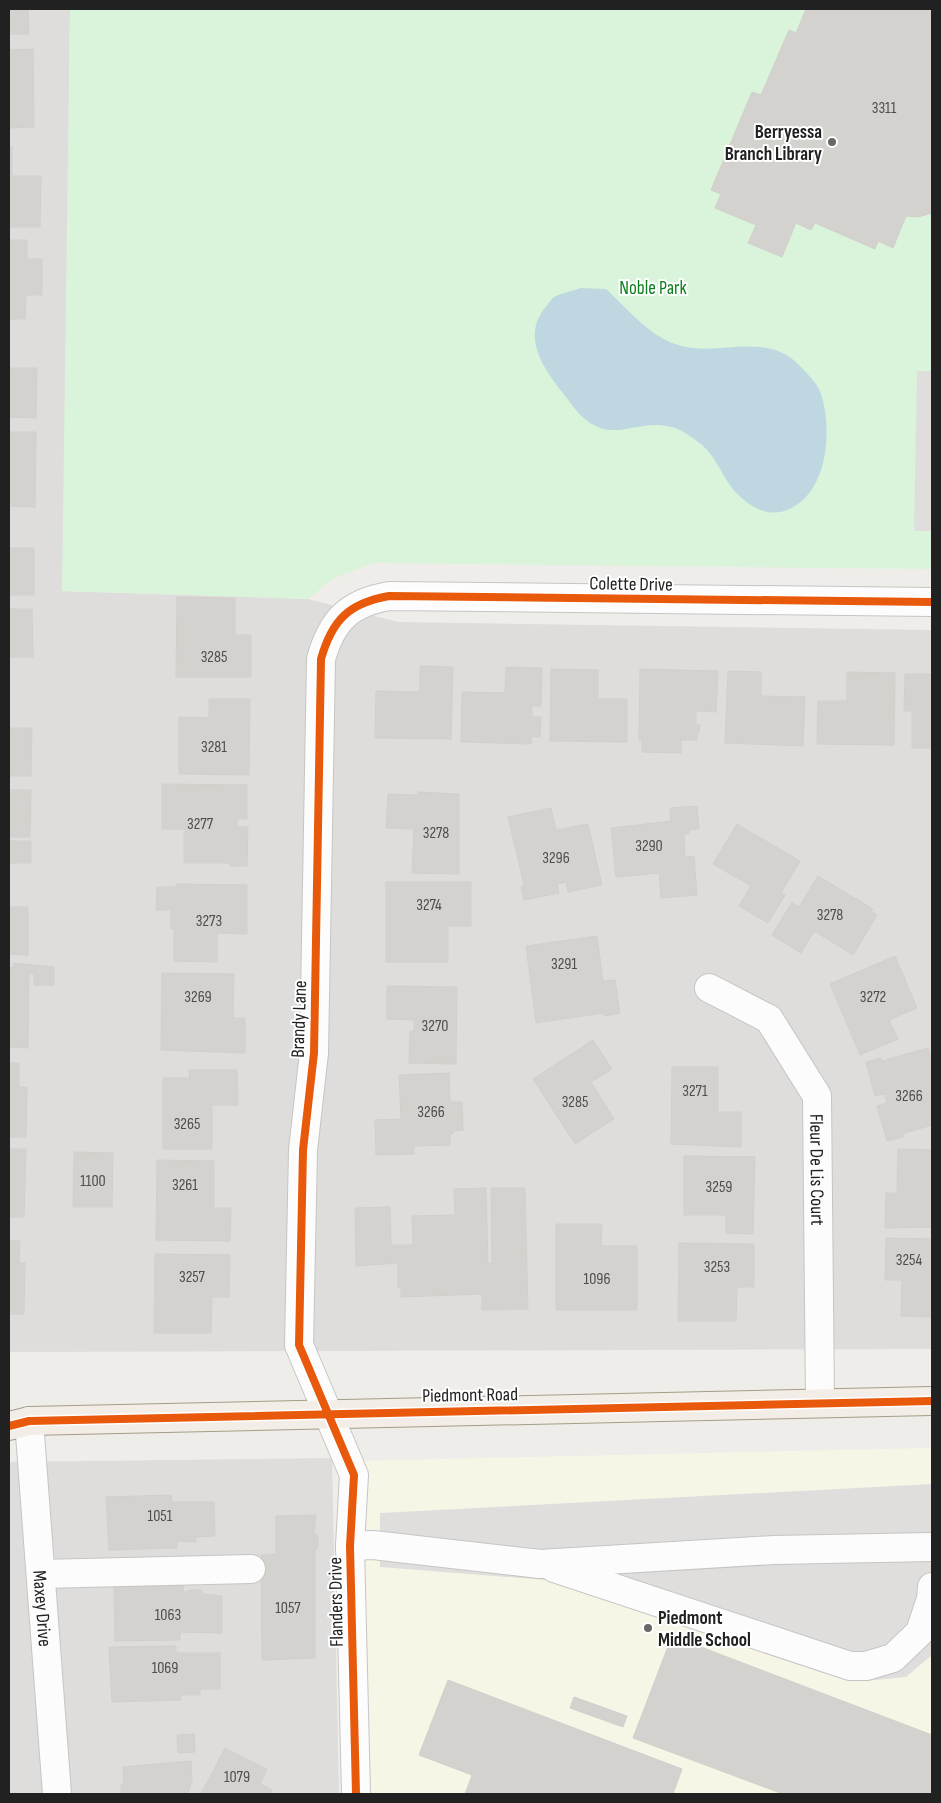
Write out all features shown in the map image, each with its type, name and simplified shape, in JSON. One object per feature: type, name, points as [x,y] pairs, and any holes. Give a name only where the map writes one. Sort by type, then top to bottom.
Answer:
[{"type":"main road","name":"Piedmont Road","points":[[16,1419],[932,1401]]},
{"type":"street","name":"Colette Drive","points":[[337,622],[352,609],[369,600],[389,596],[932,602]]},
{"type":"street","name":"Brandy Lane","points":[[329,1414],[299,1345],[299,1335],[303,1150],[314,1053],[321,659],[326,640],[337,622]]},
{"type":"street","name":"Fleur De Lis Court","points":[[710,988],[769,1019],[817,1096],[820,1403]]},
{"type":"street","name":"Flanders Drive","points":[[329,1414],[354,1475],[350,1546],[356,1794]]},
{"type":"street","name":"Maxey Drive","points":[[16,1419],[41,1574],[57,1794]]},
{"type":"street","points":[[350,1546],[373,1545],[540,1564],[774,1550],[932,1547]]},
{"type":"street","points":[[540,1564],[850,1666],[866,1666],[893,1658],[920,1632],[931,1599],[932,1587]]},
{"type":"street","points":[[41,1574],[251,1570]]},
{"type":"shaded area","points":[[9,9],[70,9],[63,591],[308,599],[398,622],[932,630],[932,1349],[9,1352]]},
{"type":"shaded area","points":[[917,371],[932,371],[932,531],[914,531]]},
{"type":"shaded area","name":"Piedmont Middle School","points":[[932,1448],[932,1794],[368,1794],[359,1461]]},
{"type":"shaded area","points":[[332,1458],[339,1794],[9,1794],[9,1462]]},
{"type":"shaded area","points":[[932,1484],[932,1655],[906,1677],[866,1681],[559,1581],[380,1567],[380,1513]]},
{"type":"green space","name":"Noble Park","points":[[70,9],[932,9],[932,569],[374,563],[332,579],[308,599],[62,591]]},
{"type":"water","points":[[581,288],[606,289],[650,330],[660,337],[682,346],[712,349],[758,347],[772,349],[785,354],[798,364],[819,389],[824,404],[827,429],[822,467],[809,494],[789,509],[780,512],[762,511],[746,502],[732,488],[707,449],[682,431],[665,425],[608,430],[594,425],[583,417],[548,373],[535,342],[538,320],[553,298]]},
{"type":"building","points":[[9,9],[28,9],[29,34],[9,34]]},
{"type":"building","name":"Berryessa Branch Library","points":[[806,9],[932,9],[932,213],[918,217],[906,216],[893,248],[878,241],[875,249],[815,223],[811,230],[796,223],[782,257],[748,243],[756,225],[715,208],[721,194],[711,190],[752,92],[761,95],[789,30],[796,33]]},
{"type":"building","points":[[33,49],[34,127],[9,128],[9,50]]},
{"type":"building","points":[[9,147],[12,147],[12,176],[41,176],[40,227],[9,227]]},
{"type":"building","points":[[9,240],[27,240],[27,259],[42,259],[42,295],[26,295],[25,319],[9,319]]},
{"type":"building","points":[[9,368],[37,368],[36,418],[9,417]]},
{"type":"building","points":[[9,432],[36,432],[35,507],[9,506]]},
{"type":"building","points":[[9,548],[34,548],[34,595],[9,595]]},
{"type":"building","points":[[177,597],[235,598],[235,635],[251,635],[251,677],[176,677]]},
{"type":"building","points":[[9,609],[32,609],[33,657],[9,657]]},
{"type":"building","points":[[420,666],[453,667],[451,739],[375,738],[376,691],[420,692]]},
{"type":"building","points":[[506,667],[542,668],[541,706],[532,706],[532,717],[541,717],[540,737],[532,736],[531,744],[461,742],[462,692],[505,693]]},
{"type":"building","points":[[551,669],[598,670],[598,699],[627,699],[627,742],[550,741]]},
{"type":"building","points":[[640,669],[718,671],[716,712],[696,711],[696,725],[700,725],[697,740],[681,740],[681,753],[642,752],[642,740],[639,740]]},
{"type":"building","points":[[728,671],[761,672],[761,696],[805,697],[803,746],[725,743]]},
{"type":"building","points":[[847,672],[895,673],[894,745],[817,744],[818,701],[847,701]]},
{"type":"building","points":[[905,674],[932,674],[932,748],[912,748],[912,711],[904,711]]},
{"type":"building","points":[[209,699],[250,699],[249,775],[179,774],[179,717],[209,718]]},
{"type":"building","points":[[9,728],[32,728],[31,776],[9,776]]},
{"type":"building","points":[[162,784],[247,785],[247,819],[237,819],[237,827],[248,827],[247,866],[230,866],[230,863],[184,863],[184,829],[162,829]]},
{"type":"building","points":[[9,790],[31,790],[30,837],[9,837]]},
{"type":"building","points":[[418,792],[459,794],[459,874],[412,873],[414,829],[386,828],[388,794],[417,795]]},
{"type":"building","points":[[697,806],[699,829],[689,830],[689,834],[684,834],[685,857],[694,856],[697,895],[661,898],[659,873],[616,877],[611,828],[671,821],[670,808]]},
{"type":"building","points":[[551,808],[556,830],[588,824],[602,885],[568,892],[566,882],[557,884],[559,893],[524,900],[521,886],[524,885],[508,817]]},
{"type":"building","points":[[737,824],[800,861],[781,893],[785,895],[768,923],[739,906],[751,886],[713,864]]},
{"type":"building","points":[[9,841],[31,841],[31,863],[9,863]]},
{"type":"building","points":[[818,876],[873,909],[871,912],[877,915],[853,955],[814,931],[801,953],[772,935],[792,902],[799,907]]},
{"type":"building","points":[[386,882],[471,882],[471,926],[448,926],[448,962],[386,962]]},
{"type":"building","points":[[176,884],[247,885],[247,934],[217,933],[217,962],[174,961],[174,929],[171,929],[171,910],[156,910],[157,887],[176,887]]},
{"type":"building","points":[[9,907],[28,907],[28,955],[9,954]]},
{"type":"building","points":[[597,936],[603,981],[615,980],[620,1013],[604,1016],[604,1013],[536,1023],[526,946]]},
{"type":"building","points":[[895,956],[917,1008],[889,1020],[898,1039],[860,1055],[830,984]]},
{"type":"building","points":[[13,963],[54,967],[54,985],[34,985],[34,974],[29,973],[28,1048],[9,1047],[9,967],[13,968]]},
{"type":"building","points":[[162,973],[234,974],[233,1018],[245,1018],[245,1053],[161,1050]]},
{"type":"building","points":[[387,986],[457,987],[456,1064],[409,1063],[410,1031],[414,1031],[414,1020],[387,1019]]},
{"type":"building","points":[[593,1040],[612,1069],[591,1082],[614,1119],[575,1144],[533,1079]]},
{"type":"building","points":[[928,1048],[932,1064],[932,1125],[902,1134],[903,1137],[887,1141],[877,1106],[887,1103],[885,1094],[875,1096],[866,1062],[881,1058],[882,1061]]},
{"type":"building","points":[[9,1063],[19,1063],[19,1087],[27,1087],[26,1137],[9,1137]]},
{"type":"building","points":[[672,1067],[718,1067],[718,1112],[741,1112],[741,1147],[671,1144]]},
{"type":"building","points":[[189,1070],[237,1070],[238,1105],[212,1105],[212,1149],[163,1149],[163,1078],[190,1078]]},
{"type":"building","points":[[449,1073],[450,1102],[462,1102],[463,1130],[453,1131],[453,1134],[450,1134],[450,1145],[414,1146],[414,1154],[376,1155],[375,1120],[401,1119],[399,1075]]},
{"type":"building","points":[[9,1149],[26,1149],[24,1217],[9,1217]]},
{"type":"building","points":[[898,1149],[932,1150],[932,1227],[885,1228],[886,1193],[897,1193]]},
{"type":"building","points":[[74,1152],[113,1153],[112,1207],[73,1207]]},
{"type":"building","points":[[684,1156],[755,1157],[753,1234],[726,1233],[726,1215],[684,1215]]},
{"type":"building","points":[[157,1160],[214,1161],[214,1208],[231,1208],[230,1241],[156,1240]]},
{"type":"building","points":[[486,1188],[488,1264],[492,1263],[491,1188],[525,1188],[528,1309],[482,1310],[482,1294],[401,1297],[401,1288],[398,1288],[398,1263],[356,1266],[355,1208],[390,1207],[391,1245],[413,1245],[412,1216],[455,1215],[454,1189]]},
{"type":"building","points":[[556,1224],[602,1224],[601,1246],[637,1246],[637,1310],[556,1310]]},
{"type":"building","points":[[886,1238],[932,1239],[932,1317],[901,1316],[902,1280],[885,1280]]},
{"type":"building","points":[[9,1241],[20,1241],[19,1263],[25,1263],[24,1314],[9,1314]]},
{"type":"building","points":[[679,1243],[754,1244],[754,1287],[737,1287],[736,1321],[678,1321]]},
{"type":"building","points":[[155,1254],[230,1255],[229,1297],[212,1297],[211,1333],[154,1333]]},
{"type":"building","points":[[171,1495],[172,1502],[214,1502],[215,1536],[196,1537],[196,1542],[177,1541],[177,1548],[109,1550],[106,1497]]},
{"type":"building","points":[[316,1515],[314,1533],[318,1536],[318,1547],[315,1551],[315,1658],[262,1660],[261,1555],[276,1554],[276,1516]]},
{"type":"building","points":[[183,1586],[184,1593],[190,1590],[201,1590],[203,1594],[222,1596],[222,1633],[180,1632],[180,1640],[115,1641],[114,1587]]},
{"type":"building","points":[[672,1636],[932,1735],[932,1794],[783,1794],[633,1738]]},
{"type":"building","points":[[176,1646],[176,1653],[220,1653],[220,1689],[200,1689],[200,1695],[181,1695],[181,1700],[112,1702],[109,1647]]},
{"type":"building","points":[[448,1680],[682,1769],[673,1794],[465,1794],[472,1775],[419,1755]]},
{"type":"building","points":[[574,1697],[627,1716],[623,1727],[570,1708]]},
{"type":"building","points":[[194,1734],[195,1752],[178,1753],[177,1735]]},
{"type":"building","points":[[225,1748],[267,1769],[260,1784],[272,1790],[270,1794],[201,1794]]},
{"type":"building","points":[[191,1761],[192,1782],[187,1794],[121,1794],[121,1784],[124,1784],[123,1767]]},
{"type":"cycle path","points":[[356,1794],[350,1546],[354,1475],[299,1345],[303,1150],[314,1053],[321,659],[325,645],[337,624],[353,609],[363,603],[389,596],[932,602]]},
{"type":"cycle path","points":[[9,1426],[29,1421],[932,1401]]},
{"type":"place","name":"Berryessa Branch Library","points":[[832,142]]},
{"type":"place","name":"Piedmont Middle School","points":[[648,1628]]}]
